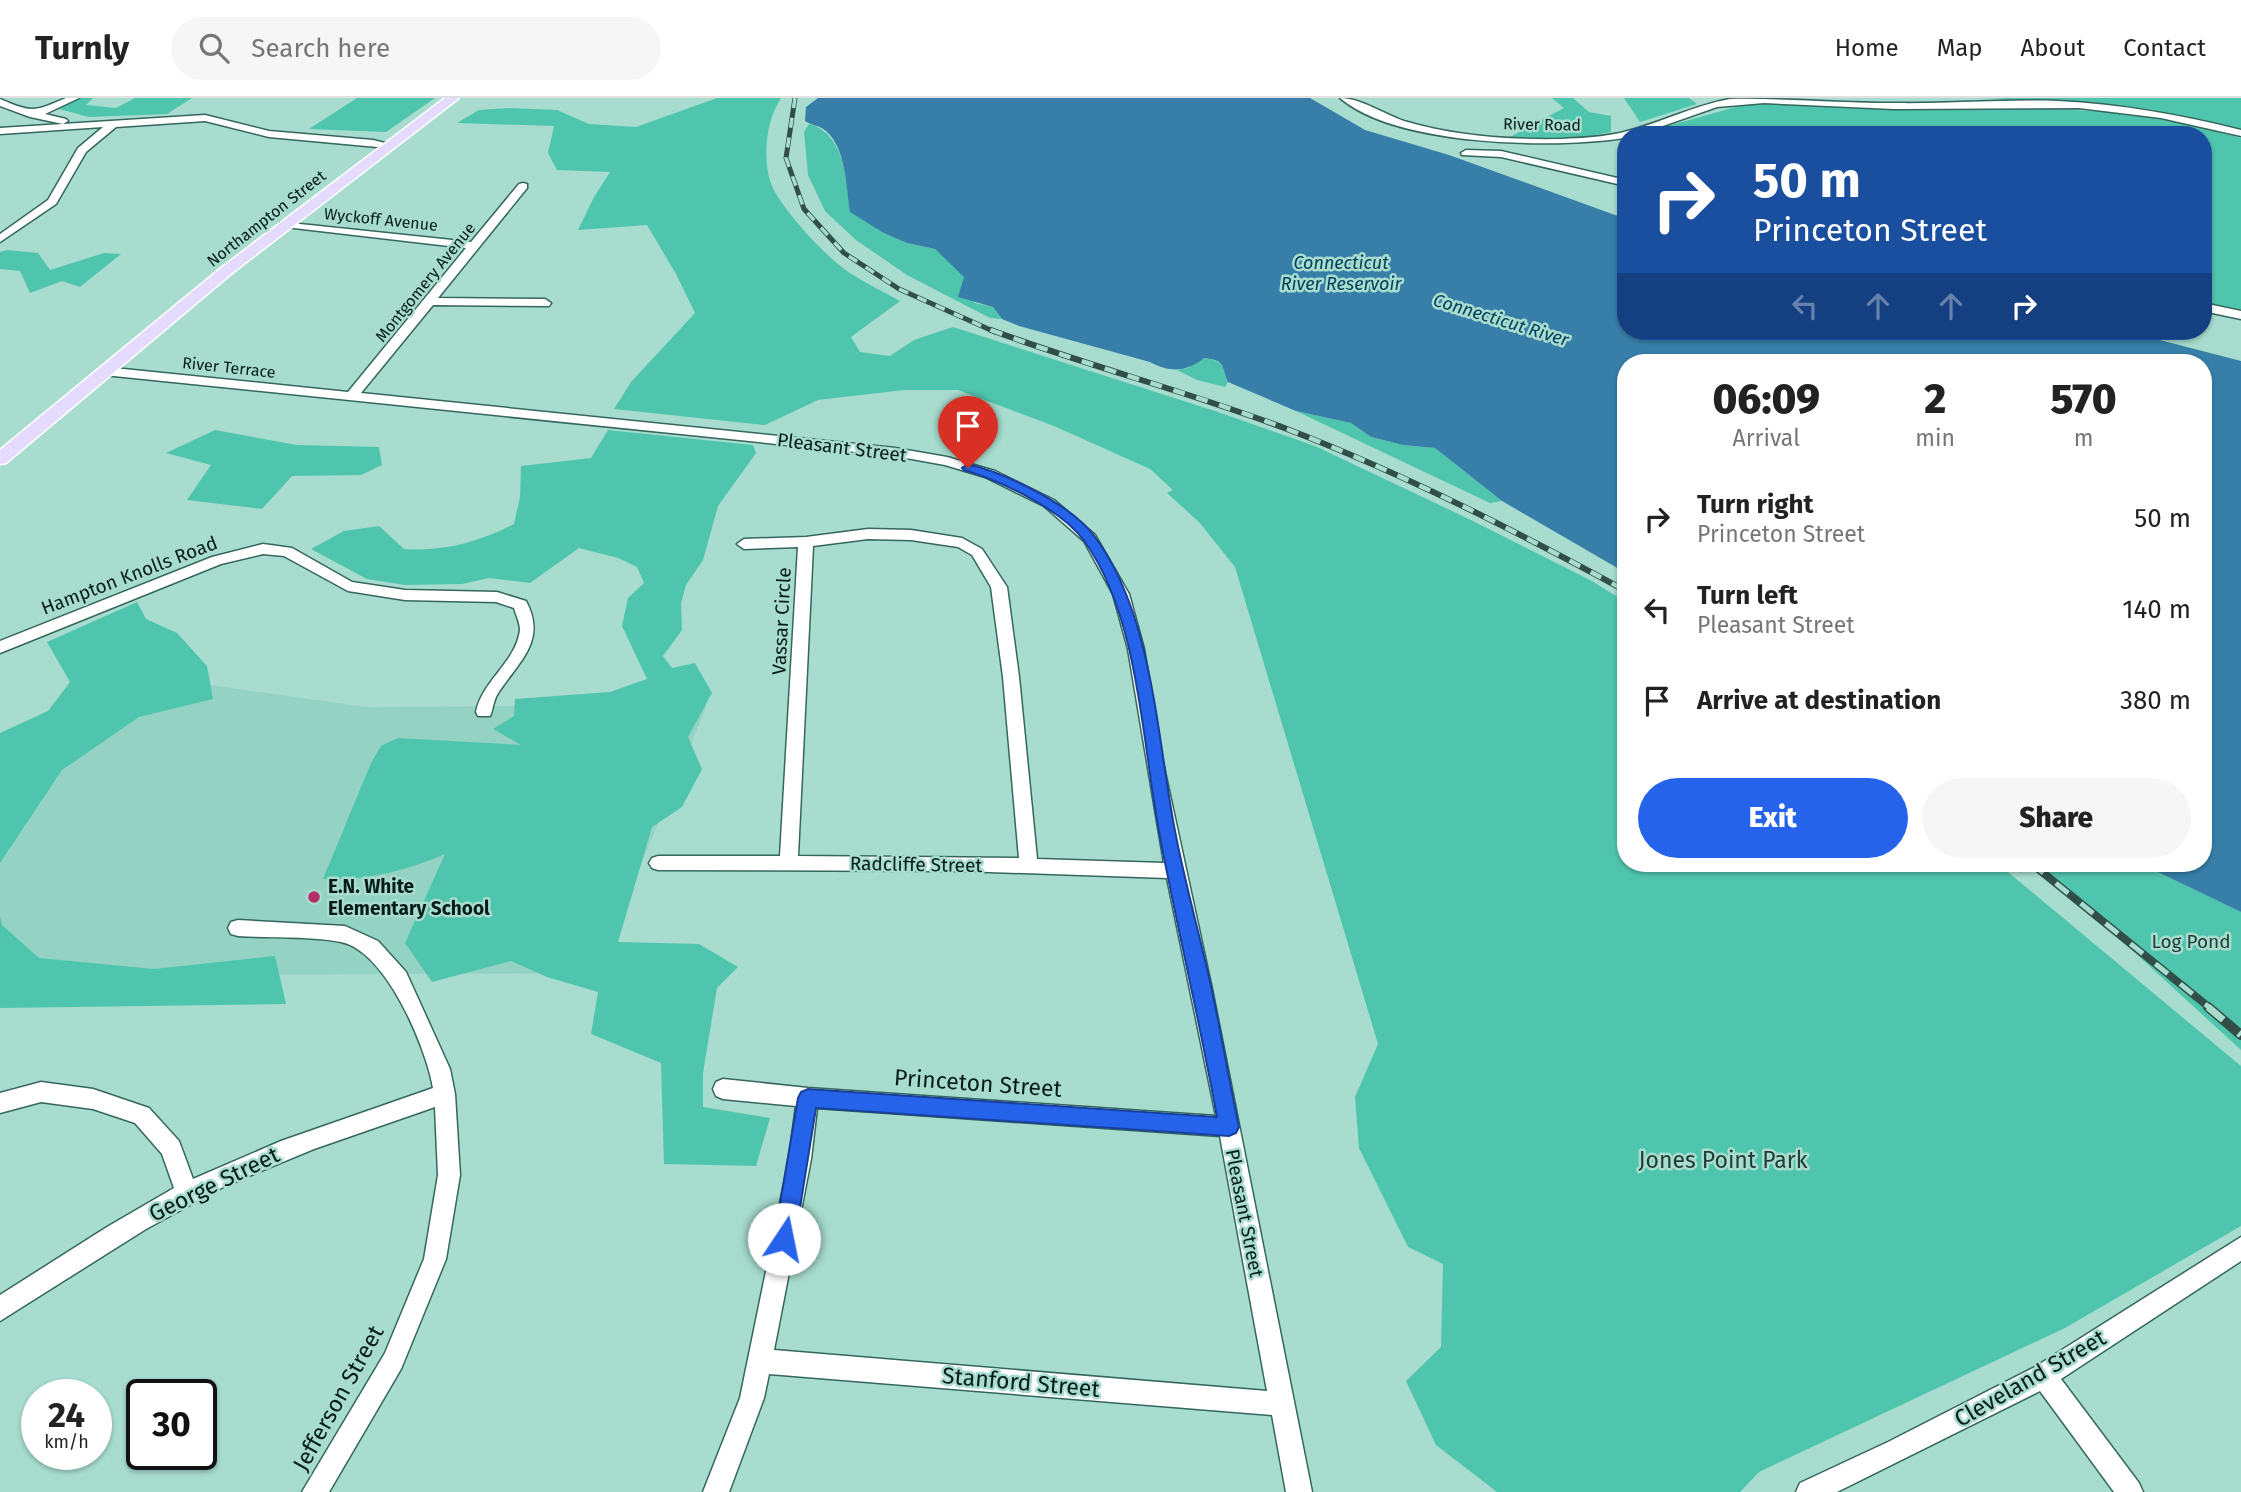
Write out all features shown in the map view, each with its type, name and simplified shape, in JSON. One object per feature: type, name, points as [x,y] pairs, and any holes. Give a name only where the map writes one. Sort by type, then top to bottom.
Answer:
[{"type":"main road","name":"Northampton Street","points":[[0,459],[285,224],[453,98]]},
{"type":"street","points":[[0,129],[74,98]]},
{"type":"street","name":"River Road","points":[[1345,98],[1377,116],[1410,125],[1504,140],[1584,142],[1617,136]]},
{"type":"street","name":"River Road","points":[[1658,126],[1707,107],[1742,100],[1768,99],[1881,105],[2077,105],[2146,113],[2208,126]]},
{"type":"street","points":[[0,102],[7,107],[77,125]]},
{"type":"street","points":[[0,129],[205,118],[228,120],[263,133],[349,139],[388,145]]},
{"type":"street","points":[[0,239],[52,202],[82,150],[116,122]]},
{"type":"street","name":"River Road","points":[[2212,127],[2241,133]]},
{"type":"street","points":[[1466,153],[1501,154],[1617,182]]},
{"type":"street","name":"Montgomery Avenue","points":[[351,397],[523,186]]},
{"type":"street","name":"Wyckoff Avenue","points":[[285,224],[475,246]]},
{"type":"street","points":[[430,301],[545,303]]},
{"type":"street","points":[[2212,309],[2241,315]]},
{"type":"street","name":"River Terrace","points":[[104,371],[351,397]]},
{"type":"street","name":"Pleasant Street","points":[[351,397],[895,452],[947,461],[990,474],[1049,503],[1090,538],[1121,594],[1136,649],[1153,758],[1202,989],[1299,1492]]},
{"type":"street","name":"Vassar Circle","points":[[789,862],[806,542],[868,534],[911,536],[962,543],[977,552],[999,587],[1011,677],[1029,867]]},
{"type":"street","points":[[744,544],[806,542]]},
{"type":"street","name":"Hampton Knolls Road","points":[[0,647],[217,560],[263,549],[287,551],[348,586],[405,595],[497,597],[521,605],[528,628],[519,654],[487,697],[484,712]]},
{"type":"street","name":"Radcliffe Street","points":[[658,863],[789,862],[1175,871]]},
{"type":"street","name":"Jefferson Street","points":[[237,928],[345,934],[371,947],[399,978],[440,1069],[445,1094],[449,1175],[435,1259],[393,1361],[315,1492]]},
{"type":"street","name":"Princeton Street","points":[[723,1089],[808,1098],[1229,1127]]},
{"type":"street","points":[[0,1103],[41,1092],[93,1098],[142,1115],[171,1148],[187,1193]]},
{"type":"street","name":"George Street","points":[[0,1309],[88,1251],[187,1193],[284,1150],[445,1094]]},
{"type":"street","points":[[716,1492],[752,1398],[761,1361],[800,1159],[808,1098]]},
{"type":"street","name":"Cleveland Street","points":[[1809,1492],[1897,1451],[2044,1376],[2241,1248]]},
{"type":"street","name":"Stanford Street","points":[[761,1361],[1282,1404]]},
{"type":"street","points":[[2044,1376],[2130,1492]]},
{"type":"shaded area","name":"E.N. White Elementary School","points":[[117,672],[366,707],[707,705],[596,973],[0,976],[0,822]]},
{"type":"green space","points":[[79,98],[93,98],[86,105],[116,108],[135,98],[192,98],[167,114],[89,117],[59,109]]},
{"type":"green space","points":[[357,98],[435,98],[386,132],[309,129]]},
{"type":"green space","name":"Jones Point Park","points":[[717,98],[781,98],[772,116],[766,146],[769,177],[780,200],[800,226],[834,261],[856,277],[900,301],[851,337],[860,352],[890,356],[914,340],[953,327],[1218,412],[1315,446],[1469,519],[1617,596],[1617,872],[2008,872],[2241,1066],[2241,1226],[2065,1328],[1759,1472],[1740,1492],[1497,1492],[1436,1445],[1406,1381],[1441,1347],[1443,1264],[1408,1247],[1359,1148],[1355,1097],[1378,1044],[1235,567],[1199,522],[1167,493],[1173,490],[1150,469],[1054,426],[958,390],[904,390],[818,400],[765,425],[614,409],[631,382],[695,313],[676,274],[647,225],[578,230],[610,172],[557,170],[548,153],[554,126],[457,123],[479,110],[509,108],[557,110],[589,124],[636,127]]},
{"type":"green space","points":[[1552,98],[1573,98],[1589,112],[1611,116],[1611,132],[1573,139],[1510,137],[1564,108]]},
{"type":"green space","points":[[1624,98],[1689,98],[1697,104],[1640,122]]},
{"type":"green space","points":[[1984,98],[2241,98],[2241,130],[2149,109]]},
{"type":"green space","points":[[1750,103],[1917,110],[2028,108],[2113,112],[2194,126],[1668,126]]},
{"type":"green space","points":[[809,124],[821,129],[837,148],[845,173],[851,212],[907,243],[935,249],[965,277],[963,287],[975,303],[993,307],[1002,319],[990,318],[907,275],[856,240],[825,211],[808,175],[804,132]]},
{"type":"green space","points":[[2212,131],[2241,138],[2241,310],[2212,304]]},
{"type":"green space","points":[[7,250],[38,253],[50,270],[104,253],[121,254],[80,287],[62,281],[30,293],[20,271],[0,269],[0,252]]},
{"type":"green space","points":[[1204,358],[1222,365],[1228,382],[1225,387],[1197,380],[1177,370],[1188,368]]},
{"type":"green space","points":[[1296,411],[1351,423],[1371,437],[1403,445],[1435,448],[1502,501],[1490,503]]},
{"type":"green space","points":[[215,430],[297,445],[379,447],[382,465],[361,475],[292,476],[262,509],[187,500],[211,465],[166,453]]},
{"type":"green space","points":[[608,430],[753,445],[756,453],[718,506],[703,560],[686,585],[681,603],[682,630],[663,656],[672,668],[695,663],[712,693],[688,737],[702,769],[682,807],[652,827],[618,942],[699,944],[738,967],[717,988],[703,1073],[703,1107],[770,1118],[756,1166],[664,1164],[661,1063],[591,1034],[598,992],[547,977],[511,961],[432,982],[405,943],[445,854],[386,874],[323,879],[371,763],[381,746],[398,738],[521,745],[493,729],[514,716],[515,699],[610,692],[647,679],[622,626],[628,598],[644,583],[637,567],[618,558],[579,548],[530,583],[489,578],[462,584],[405,585],[367,579],[311,549],[344,531],[379,526],[404,549],[447,547],[488,536],[514,524],[520,497],[521,466],[591,458]]},
{"type":"green space","points":[[137,602],[146,619],[177,633],[207,666],[213,699],[139,717],[62,770],[0,863],[0,733],[48,711],[70,682],[47,642]]},
{"type":"green space","name":"Log Pond","points":[[2047,872],[2158,872],[2241,912],[2241,1050]]},
{"type":"green space","points":[[0,916],[2,925],[39,958],[154,969],[275,956],[286,1004],[0,1008]]},
{"type":"water","name":"Connecticut River Reservoir","points":[[818,98],[1310,98],[1365,130],[1449,155],[1617,216],[1617,340],[2160,340],[2241,361],[2241,912],[2158,872],[2212,872],[2212,354],[1617,354],[1617,568],[1502,501],[1435,448],[1403,445],[1371,437],[1351,423],[1296,411],[1228,382],[1222,364],[1216,360],[1204,358],[1185,368],[1164,368],[1019,326],[1002,319],[993,307],[958,297],[964,277],[935,249],[907,243],[882,232],[850,212],[838,147],[826,131],[805,121],[806,107]]},
{"type":"railway","points":[[795,98],[786,158],[804,209],[844,253],[899,289],[995,332]]},
{"type":"railway","points":[[991,330],[1250,416],[1331,446],[1459,504],[1617,586]]},
{"type":"railway","points":[[2042,872],[2210,1008]]},
{"type":"railway","points":[[2208,1007],[2241,1035]]},
{"type":"place","name":"E.N. White Elementary School","points":[[314,897]]},
{"type":"route","points":[[784,1239],[800,1159],[808,1098],[1229,1127],[1168,837],[1136,649],[1121,594],[1090,538],[1049,503],[990,474],[968,468]]},
{"type":"water label","name":"Connecticut River","points":[[1501,320]]}]
